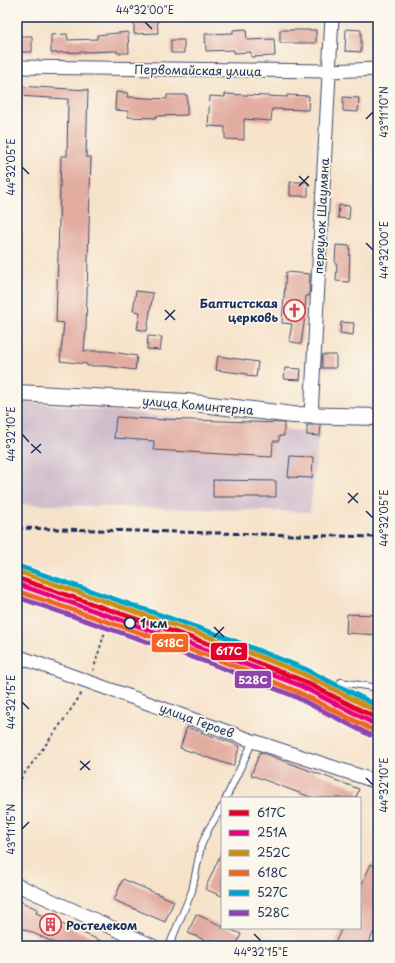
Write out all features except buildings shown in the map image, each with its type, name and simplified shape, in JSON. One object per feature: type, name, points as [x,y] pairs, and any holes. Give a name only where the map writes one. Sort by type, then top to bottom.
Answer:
[{"type":"street","name":"переулок Шаумяна","points":[[311,416],[332,17]]},
{"type":"street","name":"Первомайская улица","points":[[17,67],[329,71],[378,69]]},
{"type":"street","name":"улица Коминтерна","points":[[17,393],[186,402],[294,415],[378,418]]},
{"type":"street","name":"улица Героев","points":[[17,656],[253,741],[378,782]]},
{"type":"street","points":[[17,885],[152,946]]},
{"type":"lane","points":[[341,682],[378,688]]},
{"type":"lane","points":[[226,797],[253,741]]},
{"type":"lane","points":[[169,946],[192,891],[201,846],[208,830],[221,809]]},
{"type":"path","points":[[17,784],[68,716],[90,682],[110,615]]},
{"type":"shaded area","points":[[17,401],[319,433],[310,512],[17,504]]},
{"type":"railway","points":[[17,528],[378,537]]},
{"type":"transit line","name":"527С","points":[[21,567],[222,636],[305,669],[378,706]]},
{"type":"transit line","name":"252С","points":[[19,572],[220,641],[303,674],[378,712]]},
{"type":"transit line","name":"617C","points":[[17,578],[218,647],[301,680],[378,719]]},
{"type":"transit line","name":"251А","points":[[17,584],[216,653],[299,685],[375,724]]},
{"type":"transit line","name":"618С","points":[[17,591],[214,658],[296,691],[373,730]]},
{"type":"transit line","name":"528С","points":[[17,597],[212,664],[294,696],[370,735]]},
{"type":"place","name":"Баптистская церковь","points":[[294,310]]},
{"type":"place","name":"1 км","points":[[130,623]]},
{"type":"place","name":"Ростелеком","points":[[51,925]]}]
